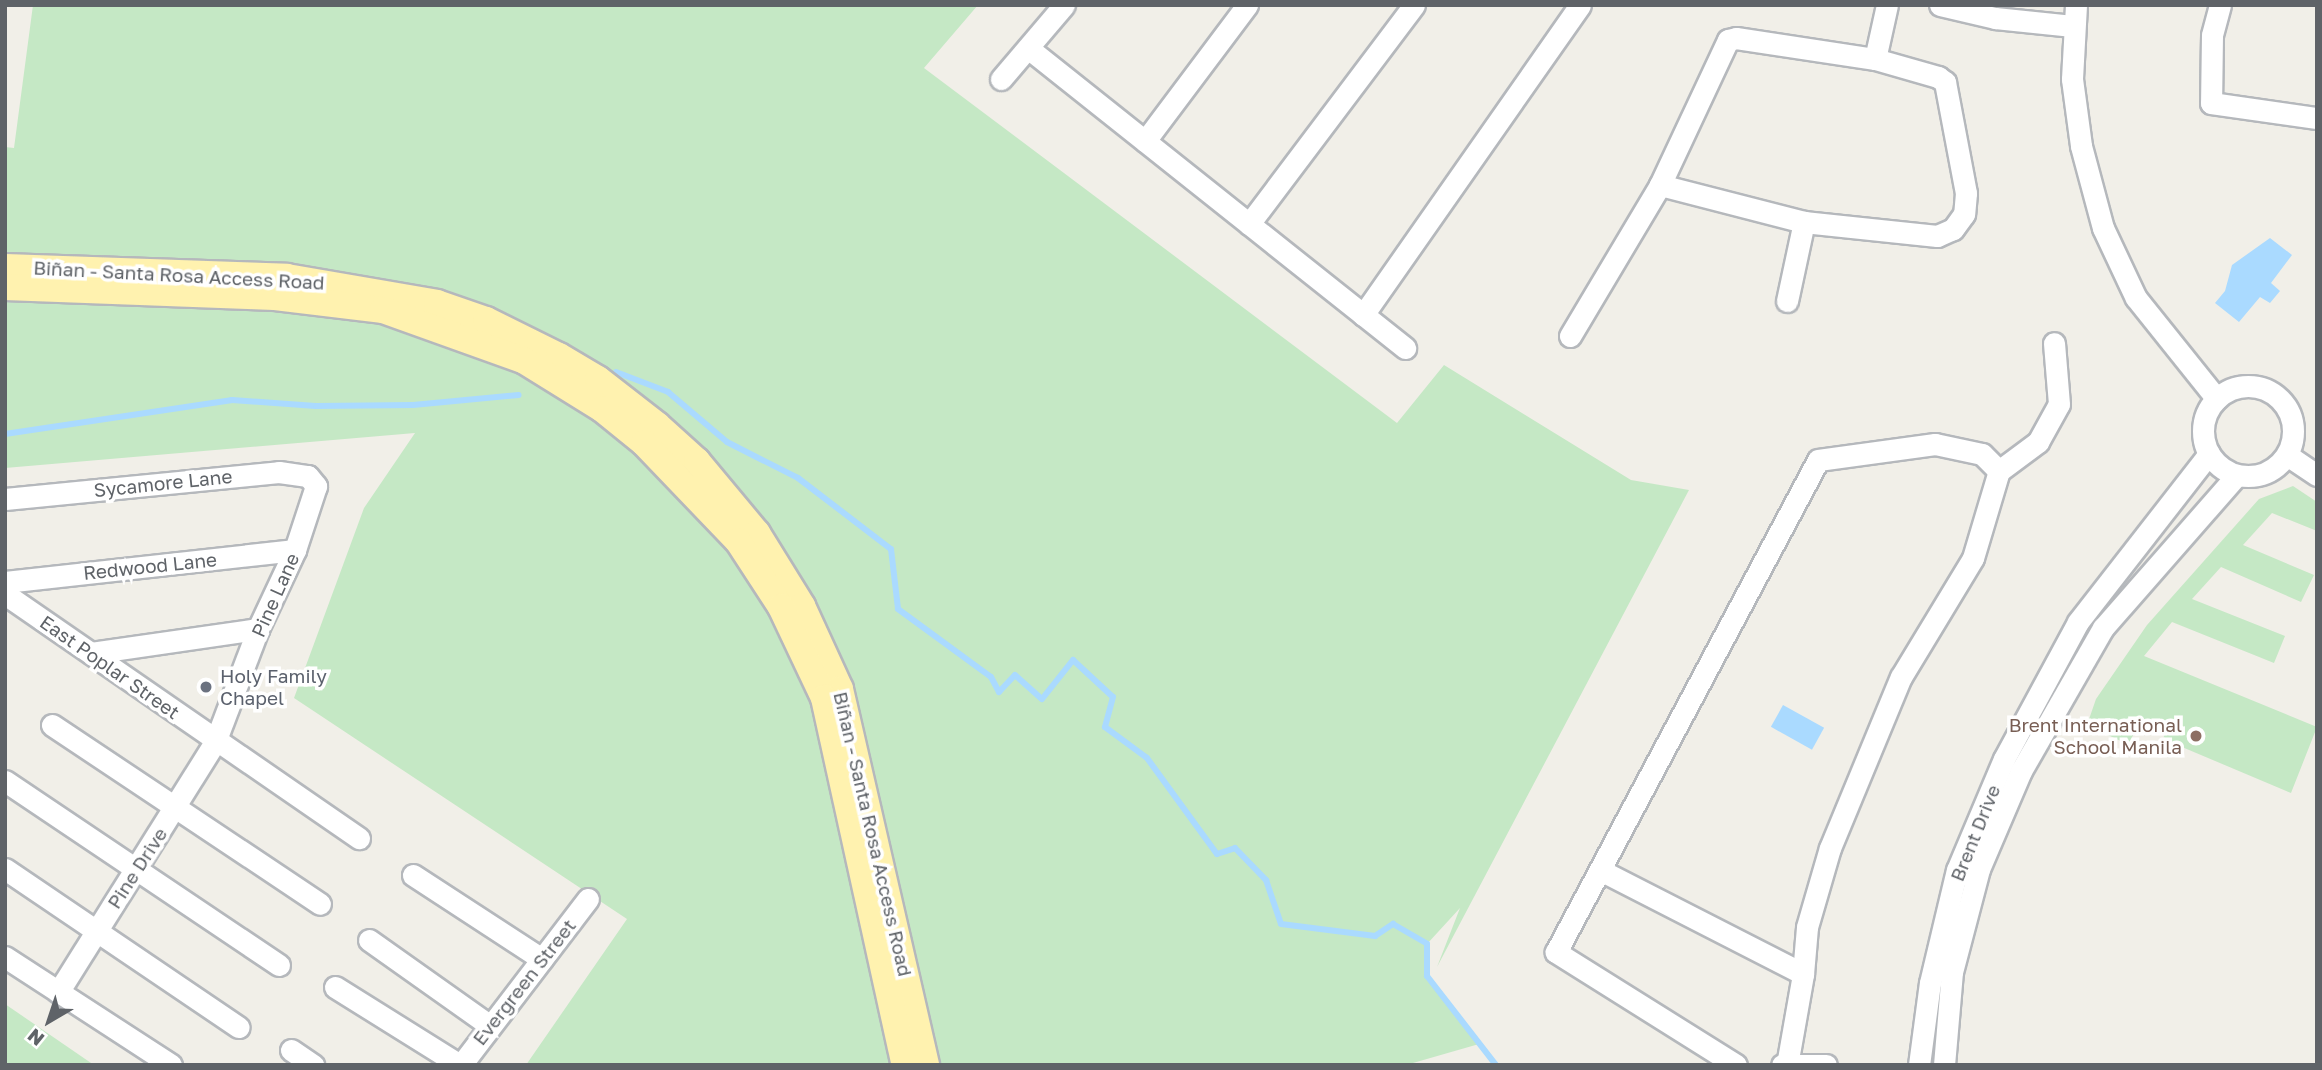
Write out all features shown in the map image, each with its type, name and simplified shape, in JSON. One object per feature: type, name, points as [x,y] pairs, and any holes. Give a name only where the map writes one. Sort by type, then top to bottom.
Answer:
[{"type":"main road","name":"Biñan - Santa Rosa Access Road","points":[[17,277],[340,303],[383,310],[527,351],[644,443],[738,541],[781,607],[846,746],[926,1065]]},
{"type":"main road","name":"Biñan - Santa Rosa Access Road","points":[[846,746],[905,1065]]},
{"type":"street","points":[[1001,79],[1064,5]]},
{"type":"street","points":[[1145,141],[1247,5]]},
{"type":"street","points":[[1249,224],[1414,5]]},
{"type":"street","points":[[1363,315],[1580,5]]},
{"type":"street","points":[[1875,59],[1887,5]]},
{"type":"street","points":[[1940,5],[1995,18],[2074,16],[2072,79],[2081,146],[2103,228],[2136,298],[2217,399]]},
{"type":"street","points":[[2220,5],[2211,35],[2211,103],[2317,118]]},
{"type":"street","points":[[1570,336],[1660,185],[1728,40],[1736,38],[1875,59],[1945,82],[1966,194],[1964,214],[1953,229],[1937,236],[1804,222],[1660,185]]},
{"type":"street","points":[[1028,48],[1405,348]]},
{"type":"street","points":[[1787,301],[1804,222]]},
{"type":"street","points":[[1826,1065],[1785,1064],[1804,974],[1807,927],[1830,848],[1901,677],[1973,558],[1999,471],[2038,442],[2059,404],[2054,343]]},
{"type":"street","points":[[2242,387],[2270,392],[2289,413],[2292,442],[2287,455],[2265,473],[2237,474],[2209,454],[2203,425],[2217,399],[2242,387]]},
{"type":"street","points":[[1736,1065],[1556,952],[1602,871],[1658,754],[1818,460],[1935,444],[1982,454],[1999,471]]},
{"type":"street","name":"Brent Drive","points":[[1919,1065],[1930,982],[1957,870],[2013,765],[2078,622],[2209,454]]},
{"type":"street","points":[[2287,455],[2317,475]]},
{"type":"street","name":"Sycamore Lane","points":[[5,499],[279,472],[308,477],[316,486]]},
{"type":"street","name":"Brent Drive","points":[[1944,1065],[1952,972],[1984,853],[2013,765],[2103,628],[2237,474]]},
{"type":"street","name":"Pine Lane","points":[[215,742],[258,629],[295,550],[316,486]]},
{"type":"street","points":[[2142,540],[2164,558]]},
{"type":"street","name":"Redwood Lane","points":[[5,582],[295,550]]},
{"type":"street","name":"East Poplar Street","points":[[5,594],[215,742],[359,838]]},
{"type":"street","points":[[91,653],[258,629]]},
{"type":"street","points":[[52,725],[320,904]]},
{"type":"street","name":"Pine Drive","points":[[58,992],[215,742]]},
{"type":"street","points":[[5,781],[138,866],[279,965]]},
{"type":"street","points":[[5,869],[239,1027]]},
{"type":"street","points":[[1602,871],[1804,974]]},
{"type":"street","points":[[413,875],[541,959]]},
{"type":"street","name":"Evergreen Street","points":[[460,1065],[588,899]]},
{"type":"street","points":[[369,940],[489,1025]]},
{"type":"street","points":[[5,957],[171,1065]]},
{"type":"street","points":[[335,987],[460,1065]]},
{"type":"street","points":[[291,1050],[313,1065]]},
{"type":"green space","points":[[33,5],[978,5],[924,68],[1397,423],[1444,365],[1631,480],[1689,490],[1437,967],[1460,908],[1427,944],[1427,977],[1479,1044],[1406,1065],[526,1065],[627,919],[294,698],[364,508],[415,433],[5,468],[5,147],[14,148]]},
{"type":"green space","points":[[2293,486],[2317,502],[2317,531],[2272,513],[2243,545],[2314,575],[2301,602],[2221,567],[2192,599],[2285,636],[2274,663],[2172,622],[2144,656],[2317,727],[2291,793],[2163,739],[2166,731],[2139,720],[2129,745],[2087,725],[2096,699],[2147,625],[2259,499]]},
{"type":"green space","points":[[5,1004],[94,1065],[5,1065]]},
{"type":"water","points":[[2270,238],[2292,255],[2271,283],[2280,291],[2270,303],[2260,297],[2239,322],[2215,303],[2225,291],[2232,265]]},
{"type":"water","points":[[1783,705],[1824,728],[1812,750],[1771,727]]},
{"type":"waterway","points":[[616,372],[668,392],[727,442],[798,478],[891,549],[898,609],[991,677],[999,692],[1015,675],[1042,699],[1073,660],[1113,697],[1105,727],[1147,758],[1217,854],[1235,848],[1266,880],[1281,924],[1375,936],[1393,924],[1427,944],[1427,976],[1496,1065]]},
{"type":"waterway","points":[[5,434],[232,400],[316,406],[413,405],[519,395]]},
{"type":"place","name":"Holy Family Chapel","points":[[206,687]]},
{"type":"place","name":"Brent International School Manila","points":[[2196,736]]}]
